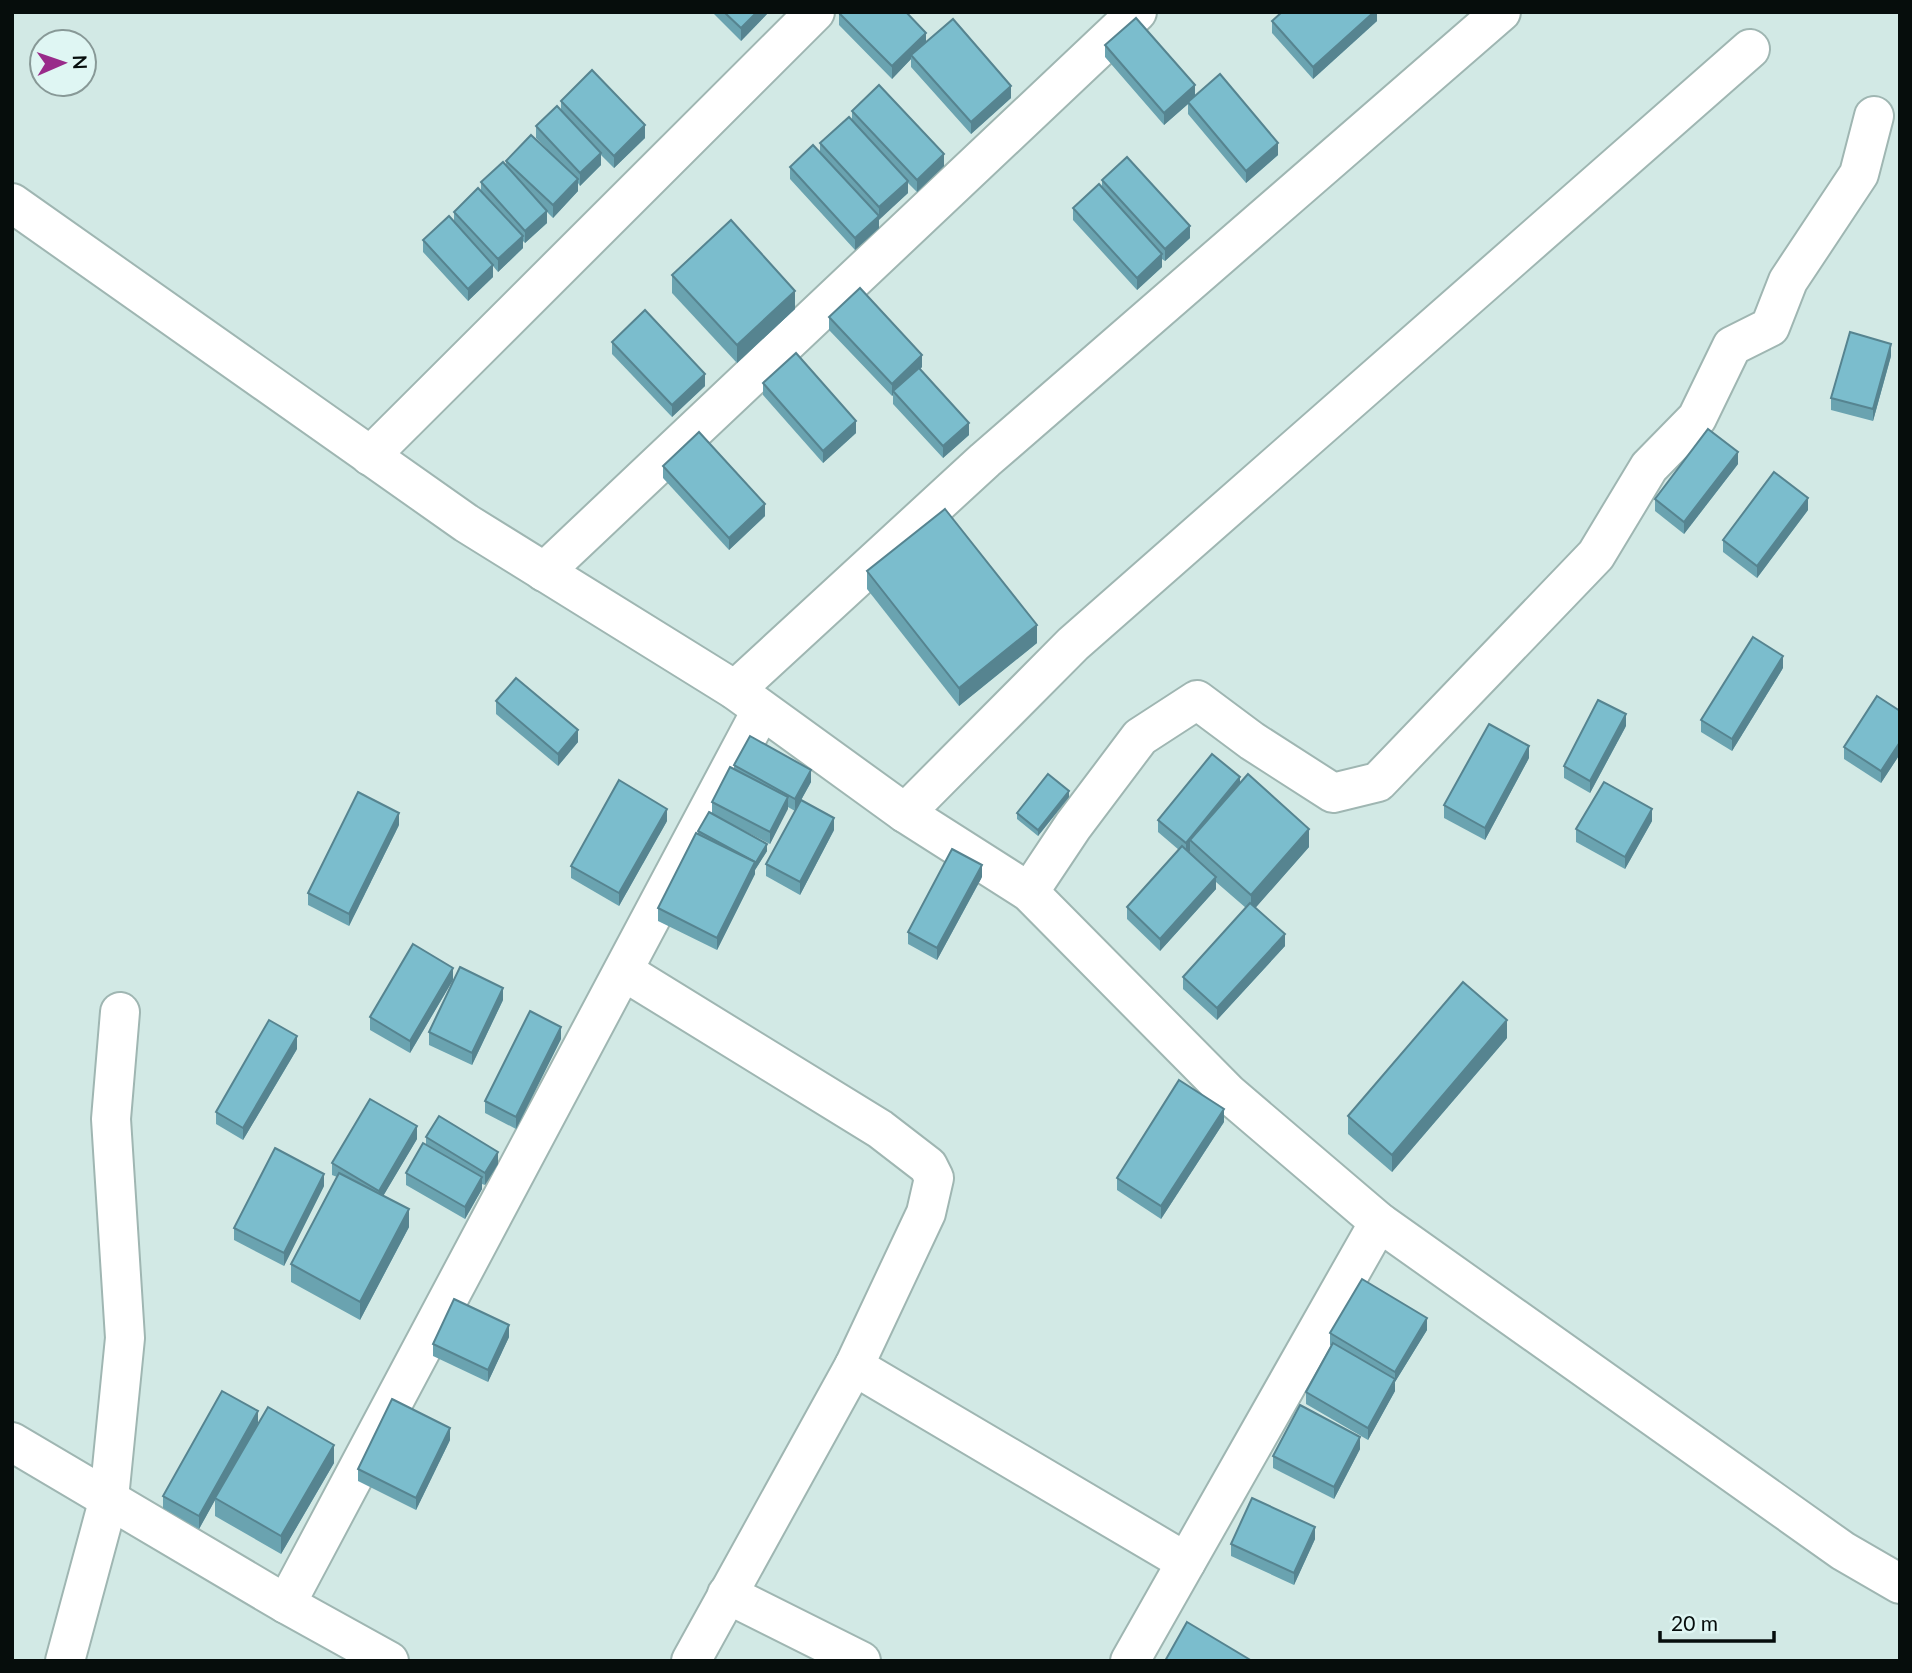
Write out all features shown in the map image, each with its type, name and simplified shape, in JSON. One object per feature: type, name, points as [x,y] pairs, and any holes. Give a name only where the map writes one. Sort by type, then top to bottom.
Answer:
[{"type":"street","points":[[370,456],[815,12]]},
{"type":"street","points":[[544,572],[1137,12]]},
{"type":"street","points":[[286,1604],[625,972],[748,701],[985,460],[1501,12]]},
{"type":"street","points":[[905,813],[1073,644],[1750,49]]},
{"type":"street","points":[[1029,892],[1073,826],[1140,737],[1197,700],[1252,741],[1333,793],[1378,782],[1596,555],[1649,467],[1697,418],[1732,346],[1770,327],[1788,281],[1859,174],[1874,116]]},
{"type":"street","points":[[12,203],[466,523],[748,701],[905,813],[1029,892],[1229,1094],[1379,1222],[1843,1551],[1900,1584]]},
{"type":"street","points":[[625,972],[880,1129],[928,1166],[934,1178],[926,1213],[854,1366],[691,1661]]},
{"type":"street","points":[[65,1661],[109,1498],[125,1338],[111,1119],[120,1012]]},
{"type":"street","points":[[1130,1661],[1379,1222]]},
{"type":"street","points":[[854,1366],[1186,1562]]},
{"type":"street","points":[[12,1442],[286,1604],[389,1661]]},
{"type":"street","points":[[727,1594],[860,1661]]},
{"type":"building","points":[[724,12],[757,12],[741,28]]},
{"type":"building","points":[[906,12],[926,33],[892,66],[839,13]]},
{"type":"building","points":[[1282,12],[1374,12],[1313,67],[1272,21]]},
{"type":"building","points":[[1136,18],[1195,85],[1164,113],[1105,45]]},
{"type":"building","points":[[953,19],[1011,86],[971,122],[911,55]]},
{"type":"building","points":[[592,70],[645,125],[614,156],[561,101]]},
{"type":"building","points":[[1220,74],[1278,143],[1246,171],[1188,102]]},
{"type":"building","points":[[879,85],[944,154],[917,180],[852,111]]},
{"type":"building","points":[[557,106],[601,153],[580,173],[536,126]]},
{"type":"building","points":[[849,117],[908,181],[879,207],[820,143]]},
{"type":"building","points":[[531,135],[578,179],[553,205],[506,161]]},
{"type":"building","points":[[813,145],[879,216],[855,238],[790,167]]},
{"type":"building","points":[[1127,157],[1190,226],[1165,249],[1102,180]]},
{"type":"building","points":[[503,162],[547,211],[525,231],[481,182]]},
{"type":"building","points":[[1099,184],[1162,254],[1137,278],[1073,208]]},
{"type":"building","points":[[478,188],[523,236],[498,259],[454,212]]},
{"type":"building","points":[[449,216],[493,265],[468,289],[423,240]]},
{"type":"building","points":[[731,220],[795,291],[737,345],[672,275]]},
{"type":"building","points":[[860,288],[922,355],[892,384],[829,317]]},
{"type":"building","points":[[645,310],[705,374],[672,405],[612,342]]},
{"type":"building","points":[[1850,332],[1891,344],[1873,409],[1831,398]]},
{"type":"building","points":[[796,353],[856,421],[823,451],[763,383]]},
{"type":"building","points":[[919,368],[969,423],[943,446],[893,391]]},
{"type":"building","points":[[1708,429],[1738,452],[1684,522],[1655,499]]},
{"type":"building","points":[[699,432],[765,504],[729,538],[663,466]]},
{"type":"building","points":[[1774,472],[1808,498],[1757,566],[1723,540]]},
{"type":"building","points":[[945,509],[1037,625],[959,688],[867,571]]},
{"type":"building","points":[[1753,637],[1783,656],[1732,739],[1701,720]]},
{"type":"building","points":[[516,678],[578,730],[558,754],[496,701]]},
{"type":"building","points":[[1877,696],[1900,711],[1900,742],[1881,771],[1844,747]]},
{"type":"building","points":[[1598,700],[1626,714],[1590,781],[1564,766]]},
{"type":"building","points":[[1489,724],[1529,746],[1485,828],[1444,805]]},
{"type":"building","points":[[750,736],[811,770],[795,799],[734,765]]},
{"type":"building","points":[[1212,754],[1240,777],[1186,843],[1158,820]]},
{"type":"building","points":[[730,767],[788,797],[770,832],[712,802]]},
{"type":"building","points":[[1048,774],[1069,791],[1038,830],[1017,813]]},
{"type":"building","points":[[1248,774],[1309,829],[1251,895],[1190,840]]},
{"type":"building","points":[[619,780],[667,809],[619,893],[571,866]]},
{"type":"building","points":[[1604,782],[1652,809],[1625,857],[1576,829]]},
{"type":"building","points":[[358,792],[399,813],[349,914],[308,893]]},
{"type":"building","points":[[801,800],[834,818],[800,882],[766,864]]},
{"type":"building","points":[[709,812],[767,844],[755,864],[698,831]]},
{"type":"building","points":[[696,833],[755,862],[717,938],[658,908]]},
{"type":"building","points":[[1182,846],[1216,877],[1160,939],[1127,907]]},
{"type":"building","points":[[952,849],[982,865],[937,948],[908,932]]},
{"type":"building","points":[[1250,903],[1285,934],[1217,1008],[1183,977]]},
{"type":"building","points":[[413,944],[453,968],[410,1041],[370,1017]]},
{"type":"building","points":[[460,967],[503,988],[472,1053],[429,1032]]},
{"type":"building","points":[[1463,982],[1507,1020],[1392,1155],[1348,1116]]},
{"type":"building","points":[[530,1011],[561,1027],[516,1117],[485,1101]]},
{"type":"building","points":[[269,1020],[297,1036],[243,1128],[216,1112]]},
{"type":"building","points":[[1179,1080],[1224,1109],[1161,1206],[1117,1178]]},
{"type":"building","points":[[370,1099],[417,1126],[379,1191],[332,1163]]},
{"type":"building","points":[[439,1116],[498,1152],[485,1173],[426,1137]]},
{"type":"building","points":[[423,1143],[482,1177],[465,1207],[406,1173]]},
{"type":"building","points":[[275,1148],[324,1174],[284,1253],[234,1228]]},
{"type":"building","points":[[339,1173],[409,1209],[360,1302],[291,1264]]},
{"type":"building","points":[[1362,1279],[1427,1318],[1395,1372],[1330,1333]]},
{"type":"building","points":[[454,1299],[509,1325],[488,1370],[433,1344]]},
{"type":"building","points":[[1333,1343],[1395,1379],[1368,1428],[1306,1392]]},
{"type":"building","points":[[222,1391],[258,1411],[199,1516],[163,1496]]},
{"type":"building","points":[[392,1399],[450,1428],[416,1498],[358,1469]]},
{"type":"building","points":[[1300,1405],[1360,1437],[1334,1487],[1273,1456]]},
{"type":"building","points":[[268,1407],[334,1445],[281,1536],[215,1498]]},
{"type":"building","points":[[1252,1498],[1315,1527],[1294,1573],[1231,1544]]},
{"type":"building","points":[[1187,1622],[1252,1661],[1165,1661]]}]
